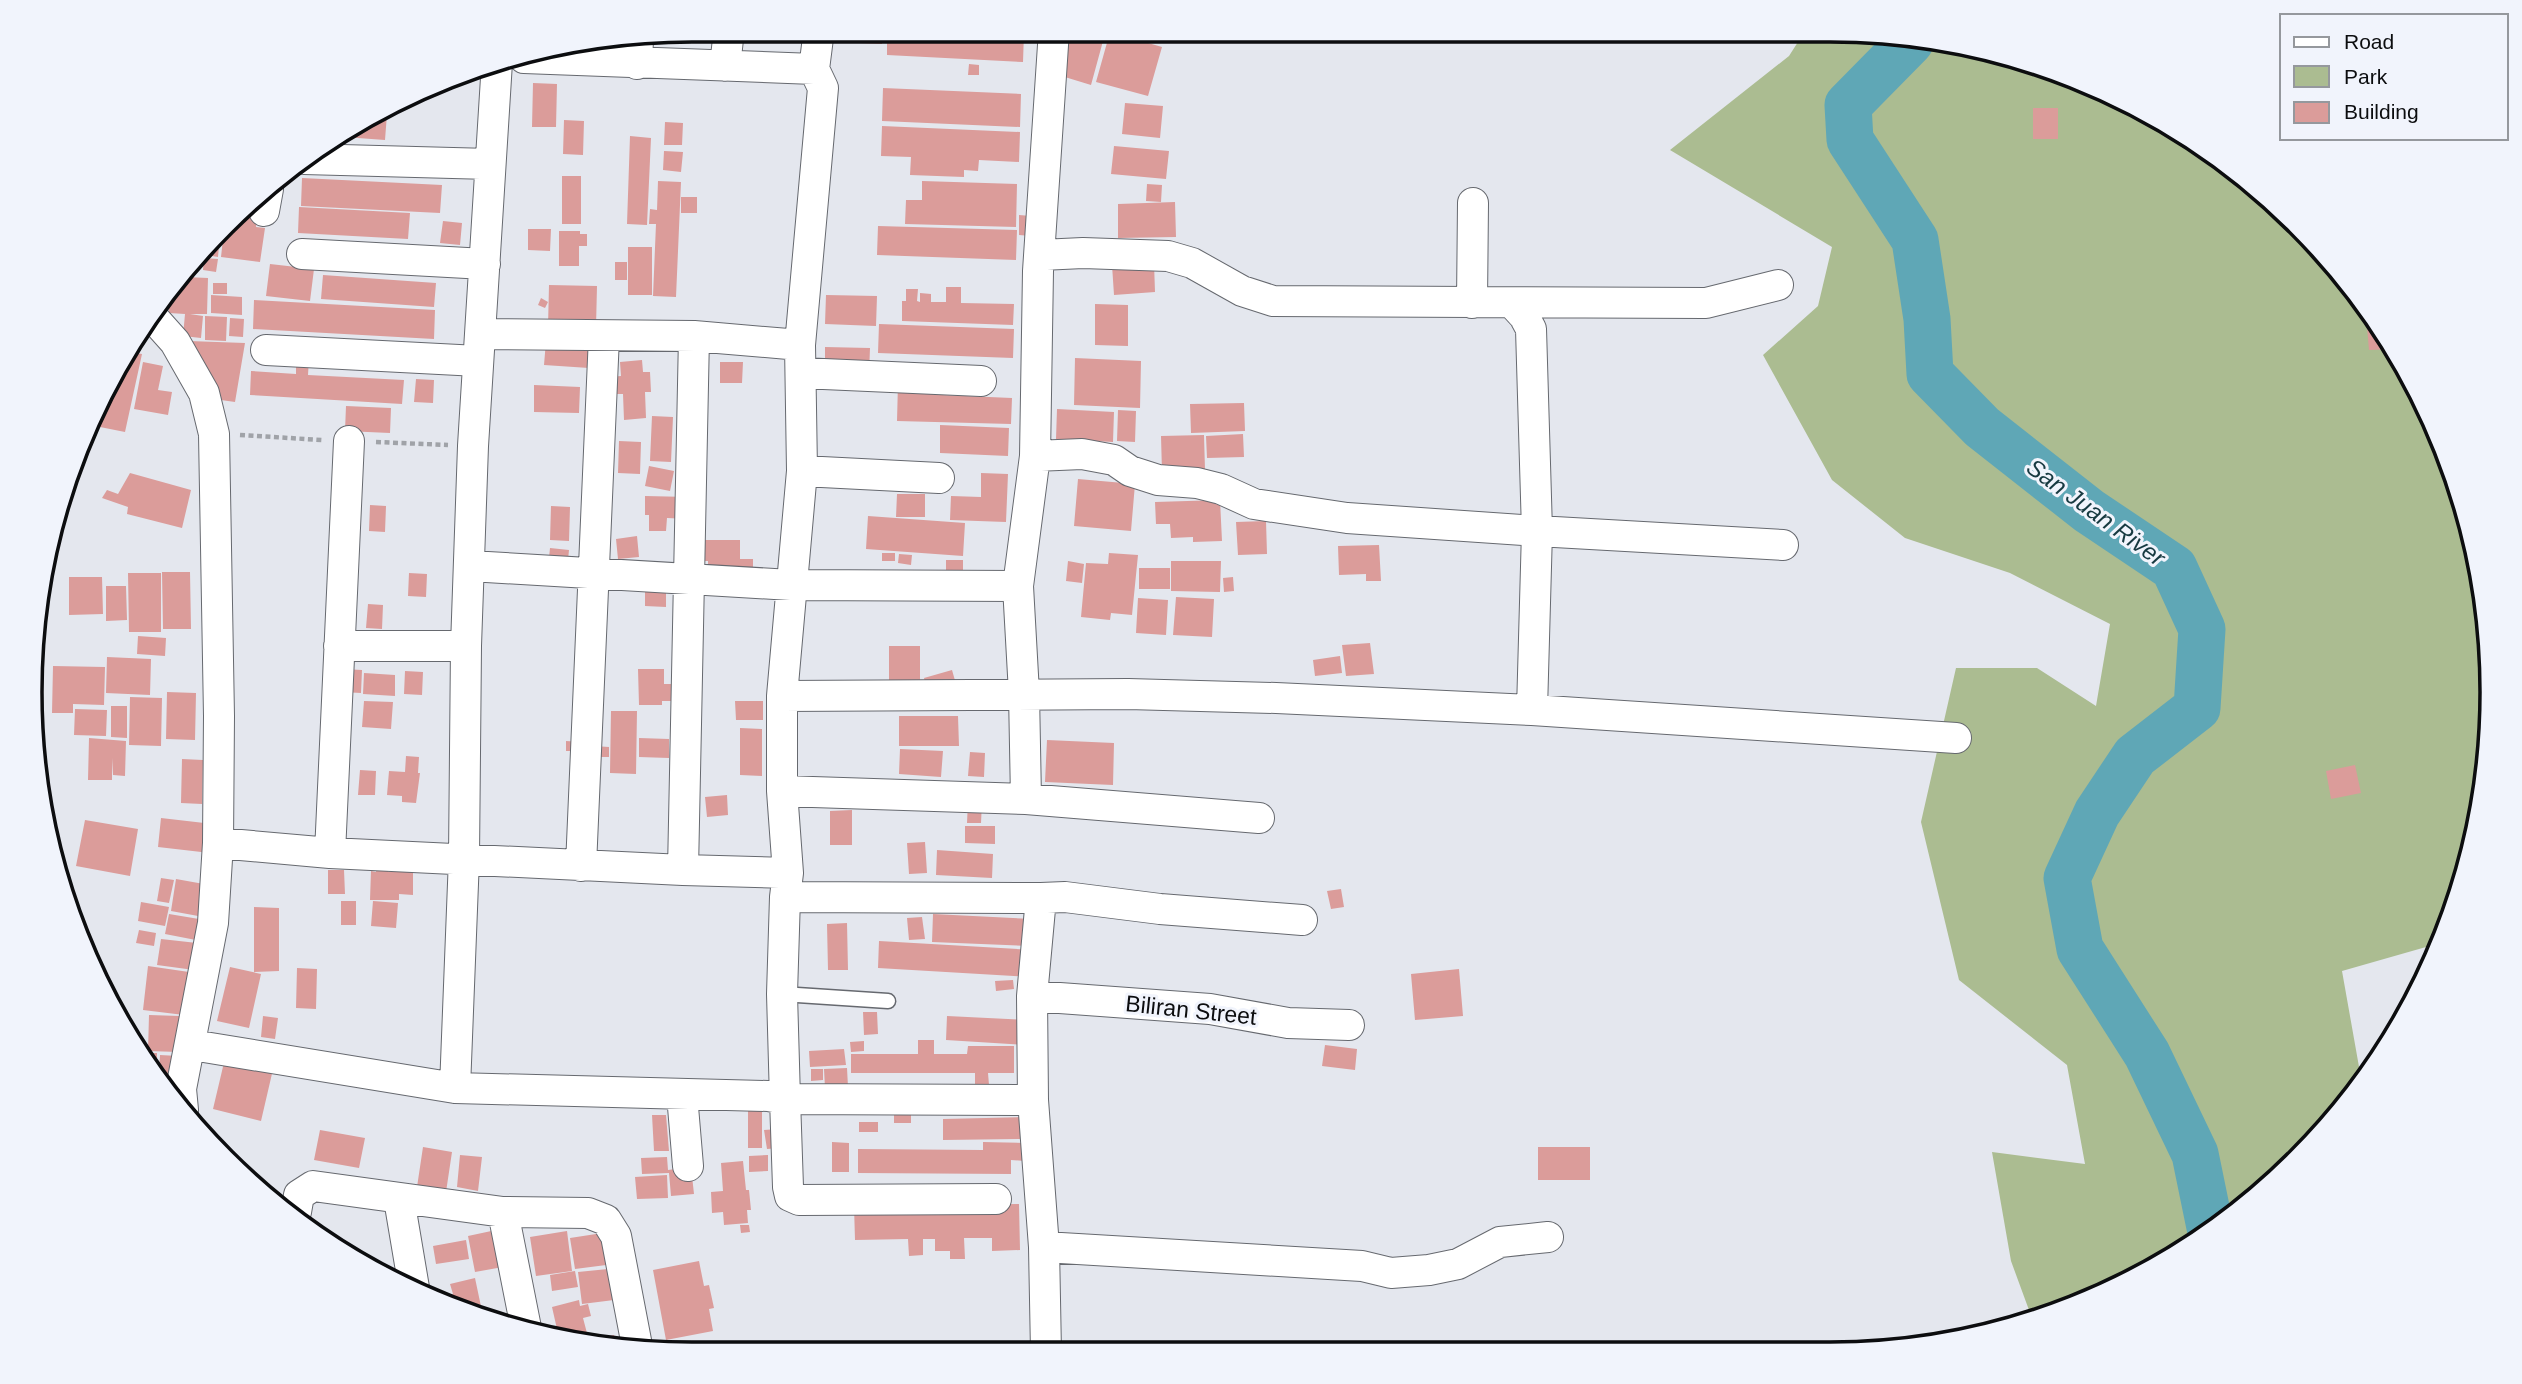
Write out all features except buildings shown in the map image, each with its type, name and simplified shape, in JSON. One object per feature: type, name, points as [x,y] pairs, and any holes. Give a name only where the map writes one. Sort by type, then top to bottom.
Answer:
[{"type":"street","points":[[726,66],[728,42]]},
{"type":"street","points":[[817,42],[814,69],[822,88],[801,359],[802,471],[782,696],[786,885],[782,994],[788,1187],[790,1196],[799,1199],[996,1199]]},
{"type":"street","points":[[1026,799],[1018,586],[1035,456],[1038,271],[1053,42]]},
{"type":"street","points":[[557,56],[638,51],[726,66],[814,69]]},
{"type":"street","points":[[455,1088],[464,858],[466,646],[473,446],[495,72]]},
{"type":"street","points":[[320,159],[490,164]]},
{"type":"street","points":[[1472,303],[1473,203]]},
{"type":"street","points":[[1041,255],[1083,253],[1168,256],[1192,263],[1242,292],[1273,301],[1706,303],[1778,285]]},
{"type":"street","points":[[302,254],[485,264]]},
{"type":"street","points":[[1512,303],[1531,329],[1537,531],[1532,710]]},
{"type":"street","points":[[158,323],[175,342],[204,393],[214,434],[219,716],[218,843],[213,923],[182,1095]]},
{"type":"street","points":[[266,351],[479,347],[604,336],[694,336],[801,359],[981,381]]},
{"type":"street","points":[[581,866],[604,336]]},
{"type":"street","points":[[683,870],[694,336]]},
{"type":"street","points":[[330,853],[349,441]]},
{"type":"street","points":[[1035,456],[1082,454],[1114,460],[1130,471],[1158,480],[1197,483],[1221,489],[1254,504],[1347,518],[1783,545]]},
{"type":"street","points":[[802,471],[939,478]]},
{"type":"street","points":[[470,566],[791,585],[1018,586]]},
{"type":"street","points":[[340,646],[466,646]]},
{"type":"street","points":[[782,696],[1024,694],[1276,698],[1532,710],[1956,738]]},
{"type":"street","points":[[782,792],[1026,799],[1259,818]]},
{"type":"street","points":[[218,843],[330,853],[683,870],[786,885],[1065,898],[1160,909],[1303,920]]},
{"type":"street","points":[[1041,898],[1032,996],[1033,1100],[1044,1247],[1046,1342]]},
{"type":"street","name":"Biliran Street","points":[[1032,996],[1210,1009],[1288,1023],[1349,1025]]},
{"type":"street","points":[[192,1045],[455,1088],[768,1096],[785,1099],[1033,1100]]},
{"type":"street","points":[[682,1095],[688,1166]]},
{"type":"street","points":[[297,1208],[299,1195],[313,1186],[503,1212],[588,1213],[606,1220],[616,1236],[636,1339]]},
{"type":"street","points":[[399,1199],[413,1279]]},
{"type":"street","points":[[503,1212],[524,1320]]},
{"type":"street","points":[[1044,1247],[1362,1266],[1391,1273],[1458,1264],[1500,1242],[1548,1237]]},
{"type":"lane","points":[[782,994],[888,1001]]},
{"type":"path","points":[[214,434],[473,446]]},
{"type":"green space","points":[[1798,42],[1873,43],[1957,54],[1998,64],[2079,91],[2117,109],[2155,129],[2226,176],[2290,232],[2319,263],[2346,296],[2393,367],[2431,443],[2446,483],[2468,565],[2479,649],[2480,692],[2479,735],[2468,819],[2446,901],[2428,946],[2342,971],[2359,1069],[2319,1121],[2290,1152],[2226,1208],[2155,1255],[2117,1275],[2079,1293],[2029,1311],[2011,1261],[1992,1152],[2085,1164],[2067,1065],[1959,980],[1921,822],[1956,668],[2037,668],[2096,706],[2110,624],[2010,573],[1905,538],[1832,480],[1763,355],[1818,306],[1832,247],[1670,150],[1789,56]]},
{"type":"waterway","name":"San Juan River","points":[[1905,47],[1848,105],[1850,140],[1915,240],[1927,319],[1930,374],[1982,427],[2089,511],[2174,568],[2202,629],[2197,708],[2135,756],[2097,813],[2067,878],[2080,949],[2147,1054],[2195,1154],[2209,1220]]}]
